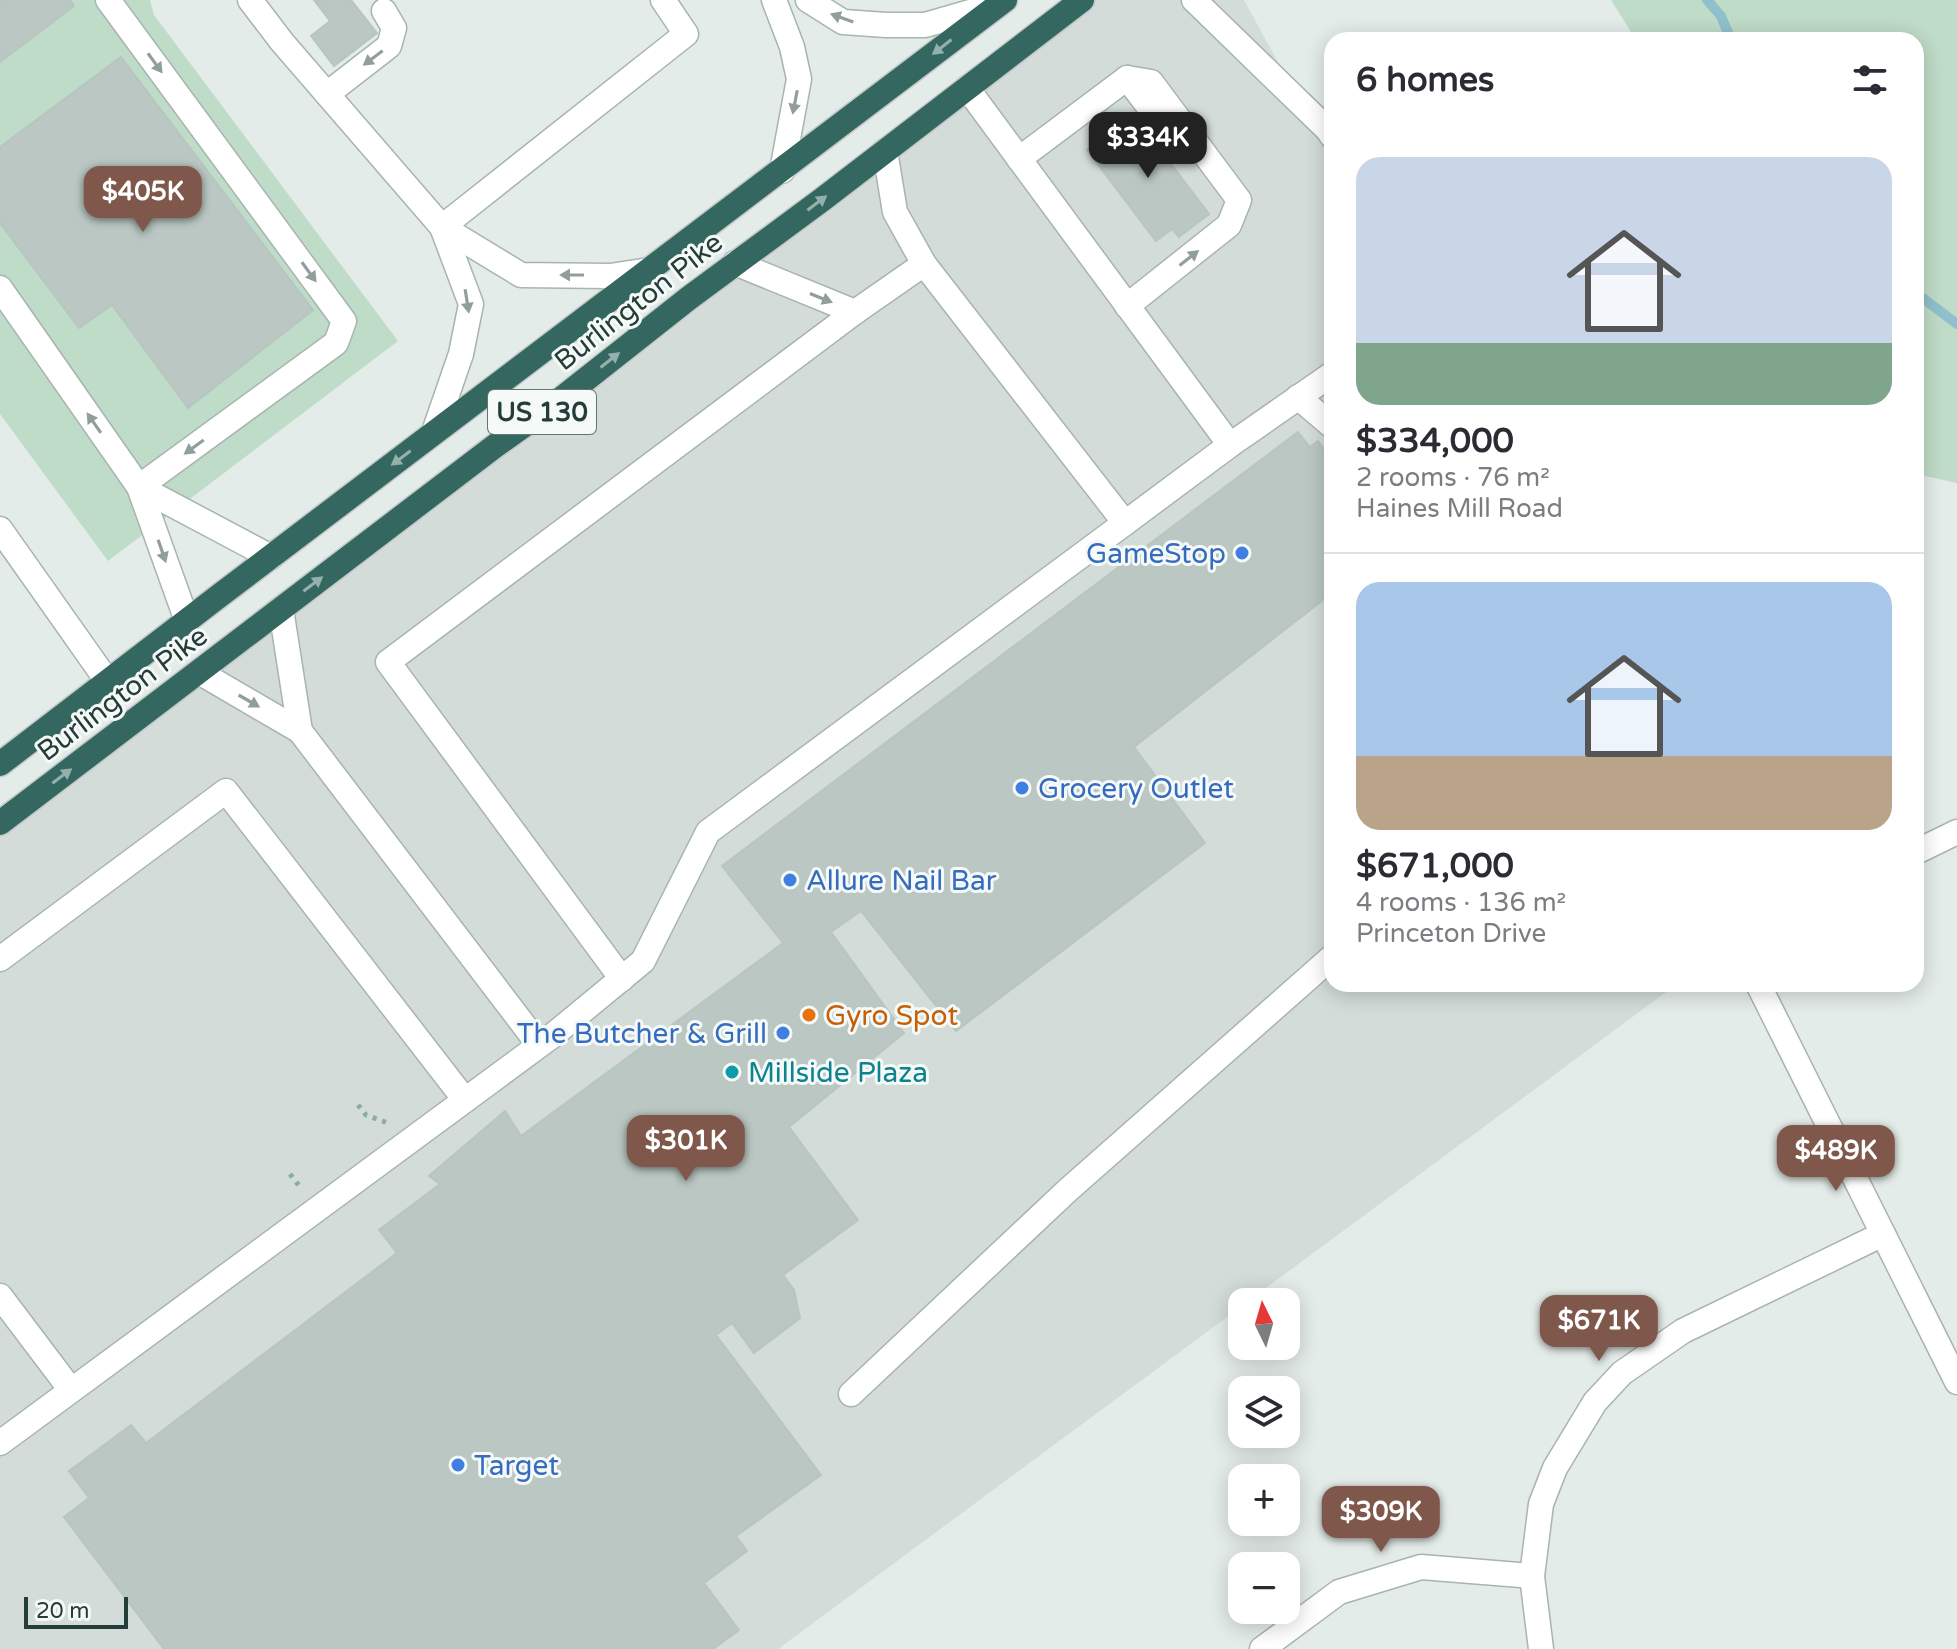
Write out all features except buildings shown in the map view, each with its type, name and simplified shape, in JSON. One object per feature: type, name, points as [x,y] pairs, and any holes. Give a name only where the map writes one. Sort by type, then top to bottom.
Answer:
[{"type":"highway","name":"Burlington Pike","points":[[0,823],[1082,0]]},
{"type":"highway","name":"Burlington Pike","points":[[0,764],[1002,2]]},
{"type":"street","points":[[108,0],[344,321],[336,343],[139,487]]},
{"type":"street","points":[[250,0],[442,227],[521,275],[610,276],[649,270]]},
{"type":"street","points":[[442,227],[686,34],[663,0]]},
{"type":"street","points":[[774,0],[792,47],[799,79],[782,171]]},
{"type":"street","points":[[808,0],[843,22],[886,25],[925,25],[1002,2]]},
{"type":"street","points":[[1194,0],[1324,126]]},
{"type":"street","points":[[327,94],[389,46],[394,28],[384,11]]},
{"type":"street","points":[[1019,159],[1127,78],[1151,82],[1239,200],[1229,225],[1127,306]]},
{"type":"street","points":[[967,88],[1230,445]]},
{"type":"street","points":[[885,151],[895,212],[924,264],[1125,523]]},
{"type":"street","points":[[434,432],[461,354],[471,304],[442,227]]},
{"type":"street","points":[[735,263],[855,312]]},
{"type":"street","points":[[622,979],[388,662],[855,312],[924,264]]},
{"type":"street","points":[[0,288],[139,487],[187,621]]},
{"type":"street","points":[[0,1443],[539,1045],[643,961],[708,832],[1230,445],[1324,379]]},
{"type":"street","points":[[1298,397],[1324,419]]},
{"type":"street","points":[[139,487],[271,557]]},
{"type":"street","points":[[0,529],[108,682]]},
{"type":"street","points":[[281,609],[300,731]]},
{"type":"street","points":[[199,672],[300,731],[539,1045]]},
{"type":"street","points":[[0,959],[226,791],[465,1100]]},
{"type":"street","points":[[1924,848],[1957,832]]},
{"type":"street","points":[[851,1394],[1068,1190],[1324,964]]},
{"type":"street","points":[[1762,992],[1957,1382]]},
{"type":"street","points":[[1541,1649],[1532,1576],[1541,1504],[1555,1468],[1595,1402],[1622,1373],[1683,1331],[1883,1234]]},
{"type":"street","points":[[0,1296],[71,1390]]},
{"type":"street","points":[[1262,1649],[1339,1592],[1421,1567],[1532,1576]]},
{"type":"shaded area","points":[[1082,0],[1244,0],[1324,146],[1324,992],[1666,992],[1266,1288],[1228,1288],[1228,1316],[778,1649],[0,1649],[0,823]]},
{"type":"green space","points":[[0,0],[150,0],[154,15],[398,341],[108,561],[0,414]]},
{"type":"green space","points":[[1611,0],[1957,0],[1957,483],[1924,476],[1924,32],[1631,32]]},
{"type":"waterway","points":[[1707,0],[1721,16],[1728,32]]},
{"type":"waterway","points":[[1924,299],[1957,324]]},
{"type":"place","name":"GameStop","points":[[1242,553]]},
{"type":"place","name":"Grocery Outlet","points":[[1022,788]]},
{"type":"place","name":"Allure Nail Bar","points":[[790,880]]},
{"type":"place","name":"Gyro Spot","points":[[809,1015]]},
{"type":"place","name":"The Butcher & Grill","points":[[783,1033]]},
{"type":"place","name":"Millside Plaza","points":[[732,1072]]},
{"type":"place","name":"Target","points":[[458,1465]]}]
